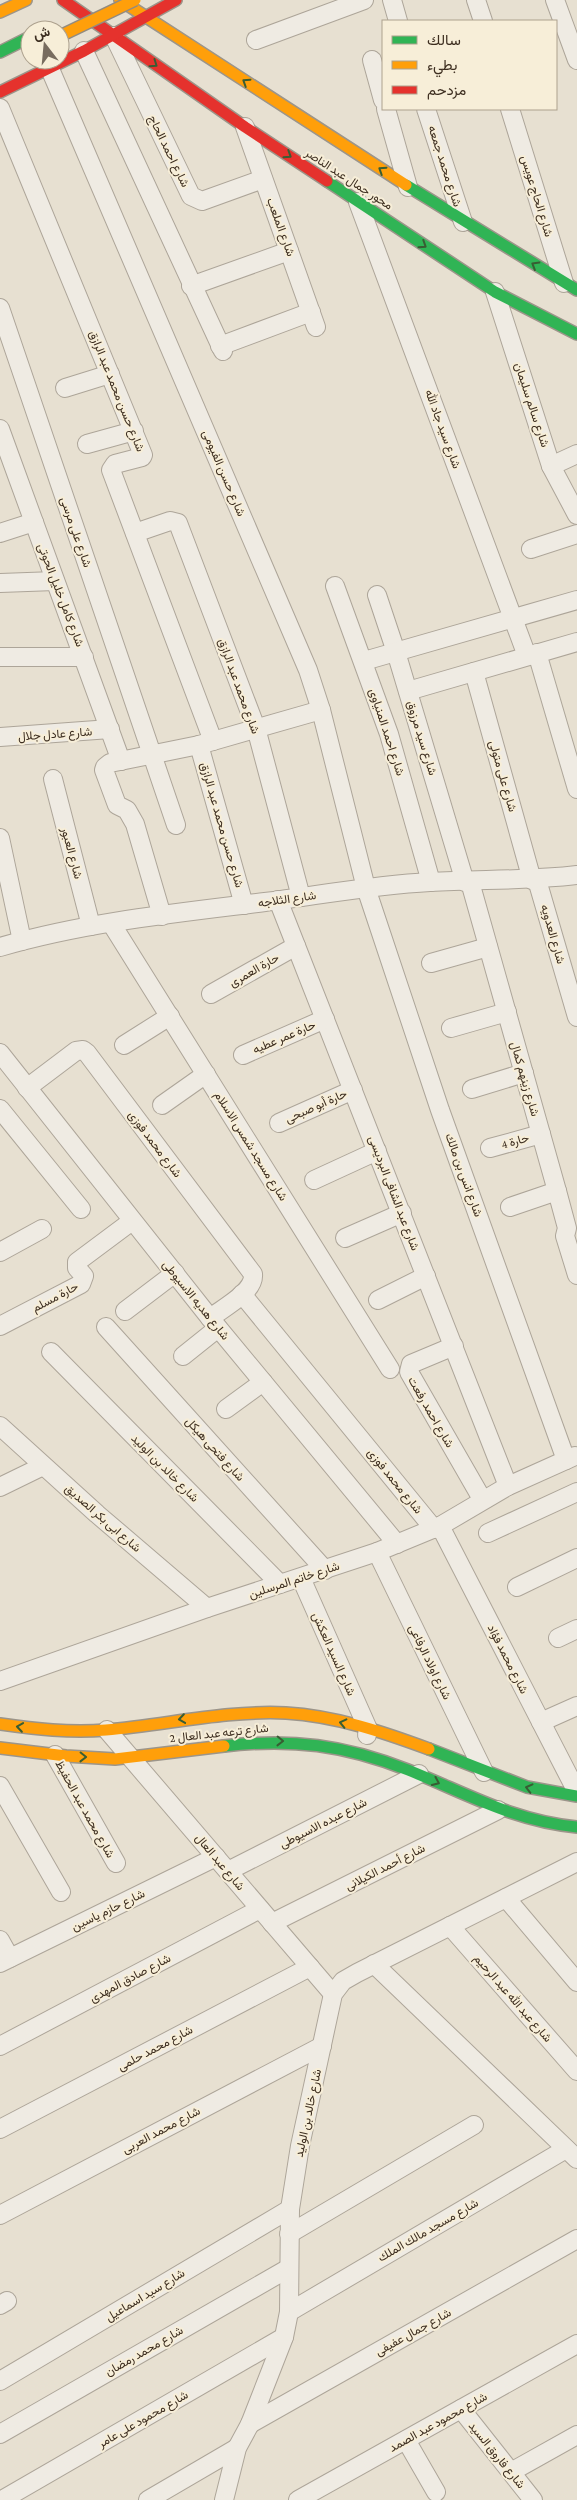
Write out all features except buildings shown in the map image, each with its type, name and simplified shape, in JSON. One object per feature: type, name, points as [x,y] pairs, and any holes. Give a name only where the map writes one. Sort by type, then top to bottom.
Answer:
[{"type":"street","points":[[0,12],[26,0]]},
{"type":"street","name":"محور جمال عبد الناصر","points":[[63,0],[245,127],[495,292],[577,334]]},
{"type":"street","name":"محور جمال عبد الناصر","points":[[120,0],[463,222],[570,286]]},
{"type":"street","points":[[70,31],[135,0]]},
{"type":"street","points":[[70,58],[114,36],[144,16],[176,0]]},
{"type":"street","points":[[256,40],[364,0]]},
{"type":"street","points":[[392,0],[398,20]]},
{"type":"street","points":[[476,0],[483,20]]},
{"type":"street","points":[[555,0],[577,60]]},
{"type":"street","points":[[71,17],[89,9]]},
{"type":"street","name":"شارع احمد الحاج","points":[[114,36],[192,196],[202,201],[264,179]]},
{"type":"street","points":[[0,52],[20,42]]},
{"type":"street","points":[[84,51],[192,286],[289,251]]},
{"type":"street","points":[[372,60],[382,96]]},
{"type":"street","points":[[0,92],[48,70]]},
{"type":"street","name":"شارع حسن الفيومى","points":[[50,70],[288,620],[321,710],[366,888]]},
{"type":"street","name":"شارع حسن محمد عبد الرازق","points":[[0,108],[134,431],[143,457],[115,464],[111,470],[135,534],[206,743],[244,905]]},
{"type":"street","points":[[386,110],[408,187]]},
{"type":"street","name":"شارع محمد جمعه","points":[[426,110],[463,222]]},
{"type":"street","name":"شارع الحاج عويس","points":[[510,110],[570,286]]},
{"type":"street","name":"شارع الملعب","points":[[192,286],[221,348],[313,320],[245,127]]},
{"type":"street","name":"شارع سيد جاد الله","points":[[358,202],[513,619],[532,655],[577,789]]},
{"type":"street","name":"شارع سالم سليمان","points":[[495,292],[551,466],[577,514]]},
{"type":"street","name":"شارع على مرسى","points":[[0,308],[176,825]]},
{"type":"street","points":[[65,388],[110,374]]},
{"type":"street","name":"شارع كامل خليل الحوتى","points":[[0,429],[121,761]]},
{"type":"street","points":[[86,444],[134,431]]},
{"type":"street","points":[[551,466],[577,454]]},
{"type":"street","name":"شارع محمد عبد الرازق","points":[[135,534],[170,521],[178,523],[256,728],[301,897]]},
{"type":"street","points":[[0,533],[34,522]]},
{"type":"street","points":[[531,549],[577,534]]},
{"type":"street","points":[[0,584],[55,582]]},
{"type":"street","name":"شارع احمد المنياوى","points":[[335,586],[364,661],[397,762],[431,882]]},
{"type":"street","name":"شارع سيد مرزوق","points":[[377,595],[467,882]]},
{"type":"street","points":[[364,661],[577,600]]},
{"type":"street","points":[[408,691],[577,642]]},
{"type":"street","points":[[0,657],[84,657]]},
{"type":"street","name":"شارع على متولى","points":[[474,672],[535,880]]},
{"type":"street","points":[[162,916],[135,824],[127,810],[117,805],[104,770],[107,765],[206,743],[321,710]]},
{"type":"street","name":"شارع عادل جلال","points":[[0,737],[110,730]]},
{"type":"street","name":"شارع العبور","points":[[53,780],[91,926]]},
{"type":"street","points":[[0,838],[3,869],[22,941]]},
{"type":"street","name":"شارع الثلاجه","points":[[0,947],[91,926],[366,888],[431,882],[535,880],[577,875]]},
{"type":"street","name":"شارع العدويه","points":[[535,880],[577,1016]]},
{"type":"street","name":"شارع زينهم كمال","points":[[467,882],[507,1012],[567,1228],[565,1236],[577,1275]]},
{"type":"street","name":"شارع انس بن مالك","points":[[366,888],[440,1110],[572,1458]]},
{"type":"street","name":"شارع عبد الشافى البرديسى","points":[[278,900],[508,1486]]},
{"type":"street","name":"شارع مسجد شمس الاسلام","points":[[111,923],[390,1369]]},
{"type":"street","name":"حارة العمرى","points":[[211,994],[296,946]]},
{"type":"street","points":[[431,963],[488,947]]},
{"type":"street","points":[[451,1028],[507,1012]]},
{"type":"street","points":[[124,1045],[170,1016]]},
{"type":"street","name":"حارة عمر عطيه","points":[[243,1055],[325,1019]]},
{"type":"street","name":"شارع محمد فوزى","points":[[27,1088],[76,1051],[83,1050],[87,1053],[253,1274],[252,1284],[184,1356]]},
{"type":"street","name":"شارع هديه الاسيوطى","points":[[0,1053],[174,1274],[397,1544]]},
{"type":"street","points":[[162,1105],[206,1074]]},
{"type":"street","points":[[472,1089],[524,1074]]},
{"type":"street","name":"حارة أبو صبحى","points":[[279,1123],[353,1090]]},
{"type":"street","points":[[0,1108],[81,1209]]},
{"type":"street","name":"حارة 4","points":[[490,1148],[541,1134]]},
{"type":"street","points":[[314,1180],[377,1151]]},
{"type":"street","points":[[510,1207],[557,1191]]},
{"type":"street","points":[[345,1238],[402,1213]]},
{"type":"street","name":"حارة مسلم","points":[[0,1326],[80,1284],[84,1276],[77,1268],[77,1262],[132,1221]]},
{"type":"street","points":[[0,1252],[42,1229]]},
{"type":"street","points":[[125,1310],[174,1274]]},
{"type":"street","points":[[378,1300],[426,1276]]},
{"type":"street","name":"شارع محمد فوزى","points":[[242,1294],[437,1528]]},
{"type":"street","name":"شارع فتحى هيكل","points":[[106,1327],[325,1570]]},
{"type":"street","name":"شارع احمد رفعت","points":[[454,1346],[411,1364],[408,1372],[482,1500]]},
{"type":"street","name":"شارع خالد بن الوليد","points":[[50,1352],[280,1584]]},
{"type":"street","points":[[226,1409],[263,1382]]},
{"type":"street","name":"شارع ابى بكر الصديق","points":[[0,1426],[43,1466],[207,1608]]},
{"type":"street","name":"شارع خاتم المرسلين","points":[[0,1681],[207,1608],[377,1552],[437,1528],[508,1486],[572,1458]]},
{"type":"street","points":[[0,1487],[43,1466]]},
{"type":"street","points":[[488,1533],[577,1492]]},
{"type":"street","name":"شارع محمد فؤاد","points":[[437,1528],[577,1794]]},
{"type":"street","name":"شارع اولاد الرفاعى","points":[[377,1552],[484,1772]]},
{"type":"street","points":[[517,1588],[577,1558]]},
{"type":"street","name":"شارع السيد العكش","points":[[301,1578],[368,1729]]},
{"type":"street","points":[[558,1638],[577,1629]]},
{"type":"street","points":[[540,1722],[577,1706]]},
{"type":"street","name":"شارع ترعه عبد العال 2","points":[[0,1724],[73,1731],[107,1730],[212,1715],[264,1712],[314,1716],[368,1729],[438,1753],[560,1803],[577,1794]]},
{"type":"street","points":[[364,1755],[368,1729]]},
{"type":"street","name":"شارع عبد العال","points":[[107,1730],[333,1994]]},
{"type":"street","name":"شارع ترعه عبد العال 2","points":[[0,1748],[54,1755],[131,1758],[259,1740],[317,1744],[364,1755],[419,1774],[498,1810],[548,1826],[577,1828]]},
{"type":"street","name":"شارع محمد عبد الحفيظ","points":[[54,1755],[116,1863]]},
{"type":"street","name":"شارع عبده الاسيوطى","points":[[228,1871],[419,1774]]},
{"type":"street","points":[[0,1786],[60,1892]]},
{"type":"street","points":[[560,1803],[561,1827]]},
{"type":"street","name":"شارع أحمد الكيلانى","points":[[272,1923],[498,1810]]},
{"type":"street","name":"شارع حازم ياسين","points":[[5,1960],[216,1857]]},
{"type":"street","points":[[333,1994],[343,1981],[374,1964],[577,1862]]},
{"type":"street","points":[[506,1898],[577,1982]]},
{"type":"street","name":"شارع صادق المهدى","points":[[0,2046],[260,1909]]},
{"type":"street","name":"شارع عبد الله عبد الرحيم","points":[[450,1926],[577,2070]]},
{"type":"street","points":[[0,1940],[5,1960]]},
{"type":"street","points":[[374,1964],[572,2154]]},
{"type":"street","name":"شارع محمد حلمى","points":[[0,2129],[310,1967]]},
{"type":"street","name":"شارع خالد بن الوليد","points":[[224,2500],[236,2448],[250,2424],[284,2337],[289,2312],[290,2209],[300,2146],[333,1994]]},
{"type":"street","name":"شارع محمد العربى","points":[[0,2215],[322,2046]]},
{"type":"street","points":[[289,2234],[474,2125]]},
{"type":"street","name":"شارع مسجد مالك الملك","points":[[289,2312],[572,2154]]},
{"type":"street","name":"شارع سيد اسماعيل","points":[[0,2381],[290,2209]]},
{"type":"street","name":"شارع جمال عفيفى","points":[[250,2424],[577,2239]]},
{"type":"street","name":"شارع محمد رمضان","points":[[0,2434],[289,2268]]},
{"type":"street","name":"شارع محمود على عامر","points":[[2,2500],[284,2337]]},
{"type":"street","name":"شارع محمود عبد الصمد","points":[[298,2500],[577,2344]]},
{"type":"street","name":"شارع فاروق السيد","points":[[461,2409],[533,2500]]},
{"type":"street","points":[[511,2472],[577,2435]]},
{"type":"street","points":[[406,2440],[436,2492]]},
{"type":"street","points":[[148,2500],[236,2448]]},
{"type":"traffic: fast","points":[[0,52],[20,42]]},
{"type":"traffic: fast","points":[[327,181],[495,292],[577,334]]},
{"type":"traffic: fast","points":[[406,185],[577,290]]},
{"type":"traffic: fast","points":[[224,1746],[295,1743],[340,1749],[385,1761],[490,1805],[532,1819],[577,1827]]},
{"type":"traffic: fast","points":[[429,1749],[527,1787],[577,1796]]},
{"type":"traffic: slow","points":[[0,12],[26,0]]},
{"type":"traffic: slow","points":[[120,0],[406,185]]},
{"type":"traffic: slow","points":[[70,31],[135,0]]},
{"type":"traffic: slow","points":[[0,1724],[53,1730],[93,1731],[218,1716],[286,1713],[341,1721],[429,1749]]},
{"type":"traffic: slow","points":[[0,1748],[66,1756],[115,1759],[224,1746]]},
{"type":"traffic: jam","points":[[63,0],[245,127],[327,181]]},
{"type":"traffic: jam","points":[[0,92],[84,51],[176,0]]}]
